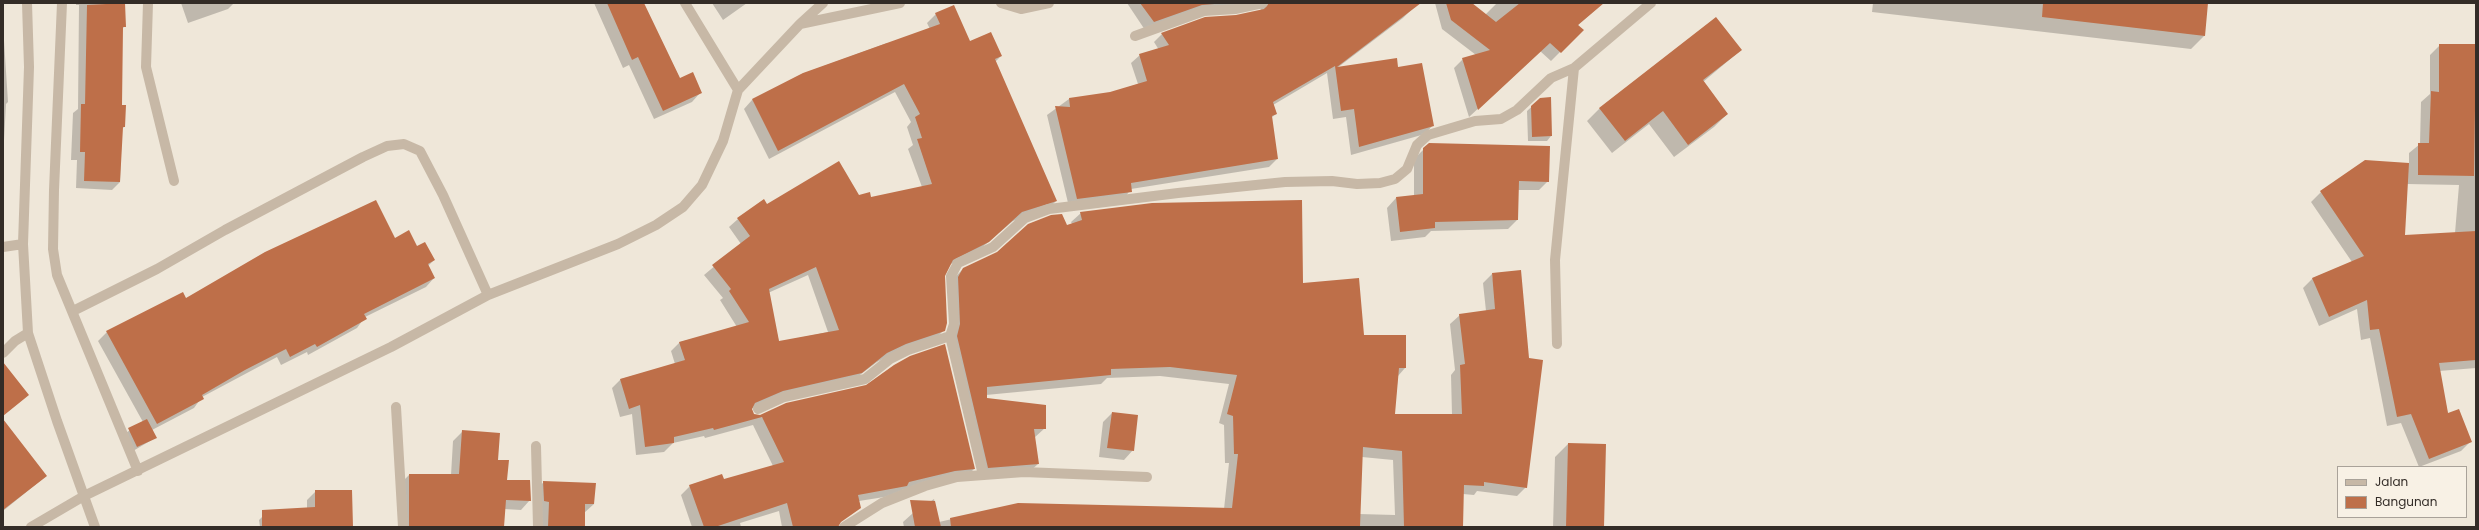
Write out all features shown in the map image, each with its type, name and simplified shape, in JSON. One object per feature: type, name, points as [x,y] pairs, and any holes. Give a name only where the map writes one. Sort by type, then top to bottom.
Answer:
[{"type":"street","points":[[27,3],[28,67],[23,244],[28,333],[57,421],[95,527]]},
{"type":"street","points":[[62,3],[53,249],[57,275],[138,471]]},
{"type":"street","points":[[148,3],[146,67],[174,181]]},
{"type":"street","points":[[685,3],[738,90]]},
{"type":"street","points":[[31,527],[84,496],[391,347],[488,295],[618,244],[656,225],[683,207],[702,186],[723,141],[738,90],[800,24],[823,3]]},
{"type":"street","points":[[800,24],[900,3]]},
{"type":"street","points":[[1001,3],[1021,9],[1049,3]]},
{"type":"street","points":[[1135,36],[1204,11],[1235,9],[1263,3]]},
{"type":"street","points":[[983,475],[950,336],[954,324],[951,276],[958,263],[993,247],[1025,218],[1049,209],[1285,182],[1332,182],[1357,184],[1395,179],[1407,169],[1417,145],[1428,135],[1475,122],[1501,118],[1517,110],[1550,78],[1574,68],[1651,3]]},
{"type":"street","points":[[1558,344],[1555,260],[1574,68]]},
{"type":"street","points":[[73,312],[157,269],[349,164],[387,146],[404,144],[420,151],[444,195],[488,295]]},
{"type":"street","points":[[3,247],[23,244]]},
{"type":"street","points":[[3,353],[15,341],[28,333]]},
{"type":"street","points":[[758,409],[784,397],[865,379],[890,359],[908,350],[950,336]]},
{"type":"street","points":[[396,408],[403,527]]},
{"type":"street","points":[[536,446],[538,527]]},
{"type":"street","points":[[844,527],[882,503],[925,486],[957,477],[1024,472],[1147,477]]},
{"type":"building","points":[[125,3],[126,27],[123,27],[122,105],[126,105],[125,127],[123,127],[120,182],[84,181],[85,152],[80,152],[81,104],[85,104],[87,5]]},
{"type":"building","points":[[607,3],[644,3],[680,78],[693,72],[702,93],[663,111],[638,57],[632,60]]},
{"type":"building","points":[[1140,3],[1227,3],[1202,5],[1154,22]]},
{"type":"building","points":[[1269,3],[1421,3],[1337,67],[1397,58],[1398,67],[1422,63],[1434,126],[1359,147],[1354,109],[1341,111],[1335,66],[1273,102],[1277,114],[1272,116],[1278,159],[1131,183],[1132,192],[1077,199],[1055,106],[1070,107],[1069,98],[1110,92],[1147,81],[1139,54],[1169,45],[1161,33],[1205,17],[1236,15],[1264,9]]},
{"type":"building","points":[[1446,3],[1472,3],[1496,22],[1520,3],[1604,3],[1578,25],[1584,30],[1561,53],[1550,43],[1478,110],[1462,58],[1490,50],[1451,20]]},
{"type":"building","points":[[2043,3],[2208,3],[2205,36],[2042,17]]},
{"type":"building","points":[[954,5],[970,41],[991,32],[1002,56],[995,59],[1057,201],[1022,212],[989,242],[953,260],[945,276],[947,323],[945,331],[906,344],[887,353],[862,373],[783,391],[755,403],[752,409],[754,414],[760,415],[786,403],[866,385],[894,365],[910,356],[945,344],[975,469],[955,471],[909,482],[907,486],[858,495],[861,508],[841,522],[838,527],[793,527],[787,503],[715,527],[704,527],[689,485],[722,474],[724,479],[784,462],[762,417],[714,430],[713,428],[674,437],[674,443],[645,447],[640,405],[629,409],[620,379],[685,360],[679,342],[749,322],[729,291],[731,289],[712,265],[750,236],[737,218],[764,199],[767,204],[839,161],[859,195],[870,192],[871,197],[932,184],[917,139],[922,138],[915,117],[920,114],[904,84],[778,151],[752,99],[803,73],[940,24],[935,13]],"holes":[[[816,267],[839,330],[779,341],[769,289]]]},
{"type":"building","points":[[1716,17],[1742,50],[1703,80],[1728,114],[1688,145],[1663,111],[1625,141],[1599,108]]},
{"type":"building","points":[[2439,44],[2476,44],[2474,176],[2418,175],[2418,143],[2429,143],[2431,91],[2439,92]]},
{"type":"building","points":[[1551,97],[1552,136],[1532,137],[1531,106],[1540,98]]},
{"type":"building","points":[[1429,143],[1550,146],[1549,182],[1519,181],[1518,220],[1435,222],[1435,228],[1400,232],[1396,197],[1423,194],[1423,148]]},
{"type":"building","points":[[2365,160],[2409,163],[2405,235],[2476,231],[2476,360],[2439,363],[2448,413],[2459,409],[2472,442],[2429,459],[2411,414],[2397,417],[2379,329],[2370,330],[2367,300],[2329,317],[2312,278],[2364,256],[2320,191]]},
{"type":"building","points":[[376,200],[395,238],[409,230],[417,246],[425,242],[435,260],[428,264],[435,278],[364,314],[367,319],[317,347],[315,344],[290,357],[286,349],[245,370],[202,395],[204,399],[157,424],[106,331],[183,292],[186,298],[265,252]]},
{"type":"building","points":[[1302,200],[1303,283],[1359,278],[1364,335],[1406,335],[1406,368],[1399,368],[1395,414],[1462,414],[1460,365],[1465,364],[1459,314],[1495,309],[1492,273],[1521,270],[1529,358],[1543,360],[1527,488],[1484,482],[1484,486],[1464,485],[1463,527],[1404,527],[1402,451],[1363,447],[1360,527],[951,527],[950,518],[1018,503],[1232,508],[1238,454],[1234,454],[1233,416],[1227,414],[1237,375],[1170,367],[1111,369],[1111,375],[987,387],[987,398],[1046,405],[1046,429],[1034,429],[1039,464],[988,468],[957,336],[960,324],[958,277],[963,268],[997,252],[1028,224],[1051,215],[1062,214],[1067,225],[1082,220],[1080,212],[1152,203]]},
{"type":"building","points":[[3,362],[29,395],[3,416]]},
{"type":"building","points":[[1112,412],[1138,415],[1134,451],[1107,448]]},
{"type":"building","points":[[3,419],[47,476],[3,510]]},
{"type":"building","points":[[147,419],[157,438],[137,447],[128,428]]},
{"type":"building","points":[[462,430],[500,433],[498,460],[509,460],[507,480],[530,480],[531,501],[506,500],[504,527],[409,527],[409,474],[459,474]]},
{"type":"building","points":[[1568,443],[1606,444],[1604,527],[1566,527]]},
{"type":"building","points":[[543,481],[596,483],[594,504],[585,504],[585,527],[548,527],[549,502],[544,501]]},
{"type":"building","points":[[315,490],[352,490],[353,527],[262,527],[262,510],[315,507]]},
{"type":"building","points":[[910,500],[935,501],[941,527],[915,527]]}]
